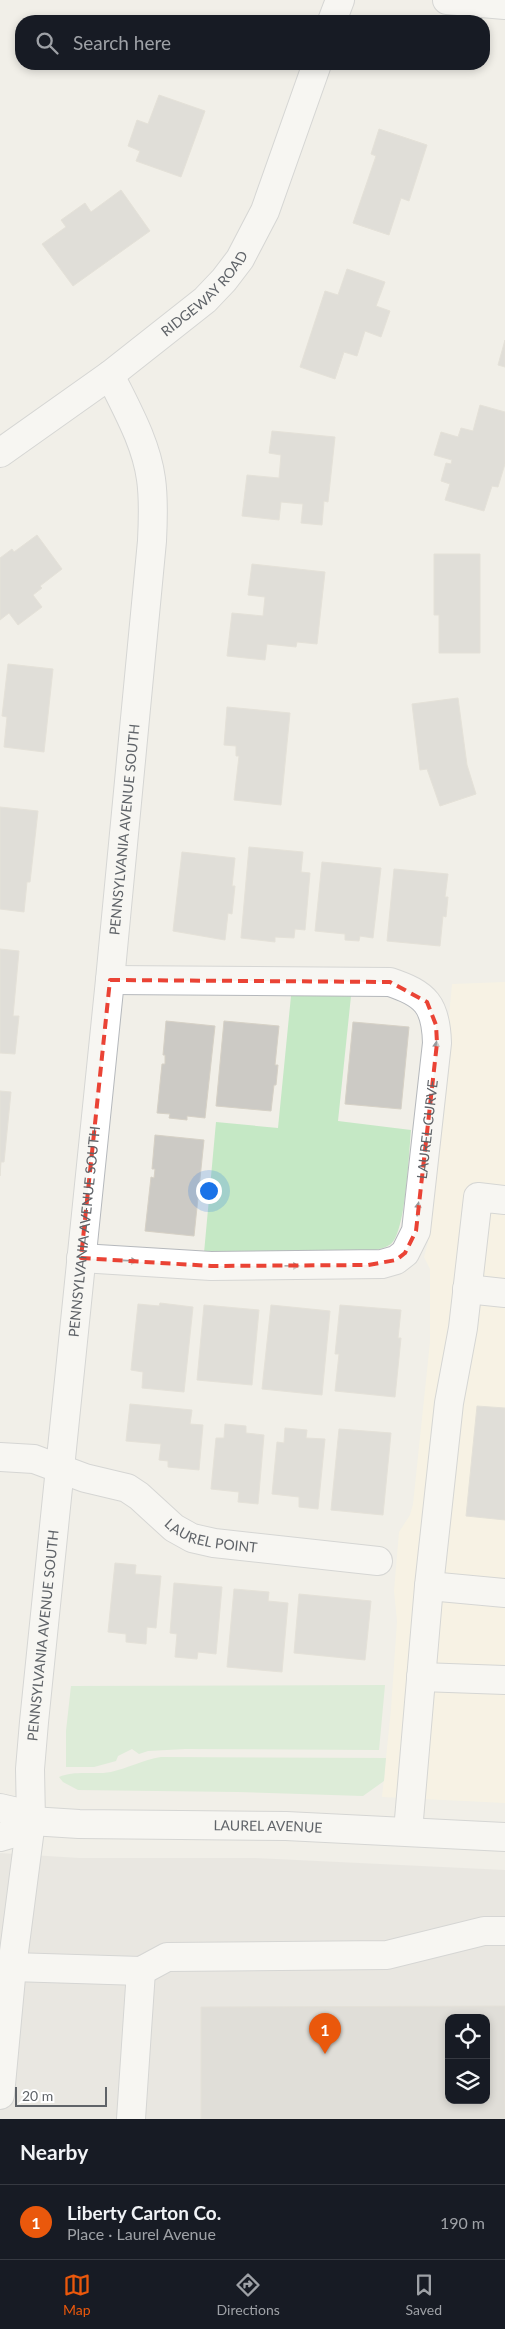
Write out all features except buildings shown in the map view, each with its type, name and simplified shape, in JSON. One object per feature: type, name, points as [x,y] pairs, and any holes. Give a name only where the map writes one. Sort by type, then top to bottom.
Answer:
[{"type":"street","points":[[334,15],[340,0]]},
{"type":"street","points":[[447,0],[505,5]]},
{"type":"street","name":"RIDGEWAY ROAD","points":[[0,453],[110,375],[205,300],[224,280],[240,259],[265,211],[315,70]]},
{"type":"street","name":"PENNSYLVANIA AVENUE SOUTH","points":[[0,2095],[12,1968],[31,1821],[31,1760],[110,980],[153,512],[151,478],[144,450],[110,375]]},
{"type":"street","name":"LAUREL CURVE","points":[[81,1258],[211,1266],[368,1265],[396,1260],[405,1253],[416,1231],[436,1052],[436,1025],[428,1002],[407,988],[390,982],[110,980]]},
{"type":"street","points":[[408,1832],[429,1586],[448,1402],[463,1328],[478,1197],[505,1200]]},
{"type":"street","points":[[467,1288],[505,1293]]},
{"type":"street","name":"LAUREL POINT","points":[[0,1457],[34,1459],[60,1470],[127,1488],[139,1496],[174,1528],[192,1538],[214,1543],[378,1560]]},
{"type":"street","points":[[429,1586],[505,1593]]},
{"type":"street","points":[[421,1677],[505,1680]]},
{"type":"street","name":"LAUREL AVENUE","points":[[0,1808],[13,1810],[31,1821],[79,1824],[286,1826],[505,1836]]},
{"type":"street","points":[[0,1837],[14,1832],[31,1821]]},
{"type":"street","points":[[12,1968],[141,1970],[167,1957],[387,1955],[494,1931]]},
{"type":"street","points":[[131,2119],[141,1970]]},
{"type":"highlighted area","points":[[110,980],[390,982],[427,1002],[436,1025],[437,1043],[416,1231],[405,1253],[396,1260],[368,1265],[211,1266],[81,1258]]},
{"type":"shaded area","points":[[505,982],[505,1803],[382,1797],[397,1621],[394,1591],[399,1532],[410,1515],[413,1504],[430,1342],[430,1269],[424,1257],[428,1242],[452,984]]},
{"type":"shaded area","points":[[0,1853],[79,1858],[255,1858],[505,1870],[505,2119],[0,2119]]},
{"type":"green space","points":[[291,996],[351,996],[338,1121],[411,1130],[403,1208],[396,1237],[391,1244],[372,1251],[204,1253],[216,1122],[278,1128]]},
{"type":"green space","points":[[385,1685],[379,1750],[185,1749],[148,1751],[139,1754],[132,1749],[118,1756],[116,1761],[94,1767],[66,1767],[66,1731],[71,1686]]},
{"type":"green space","points":[[161,1757],[386,1758],[384,1781],[363,1796],[78,1790],[63,1782],[59,1777],[78,1773],[111,1772]]},
{"type":"place","name":"Liberty Carton Co.","points":[[325,2054]]}]
